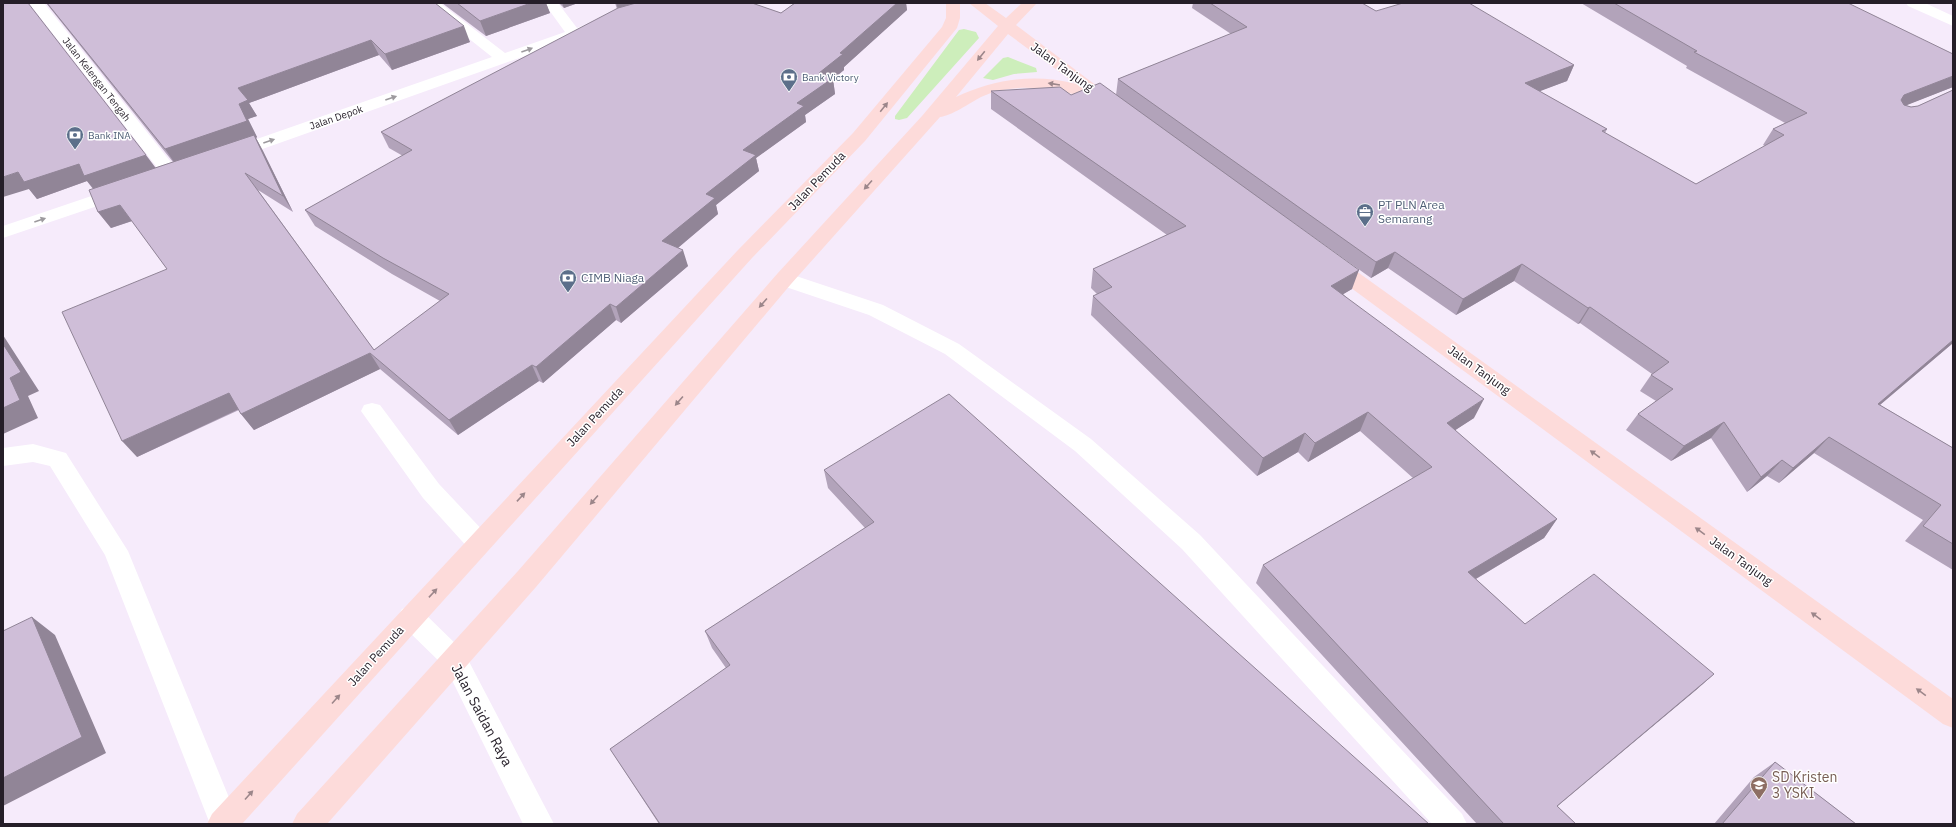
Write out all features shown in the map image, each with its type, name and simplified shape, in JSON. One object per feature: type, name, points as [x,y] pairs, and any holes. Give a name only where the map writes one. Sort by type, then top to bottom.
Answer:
[{"type":"main road","name":"Jalan Pemuda","points":[[223,823],[745,254],[859,137],[949,28],[953,18],[953,3]]},
{"type":"main road","name":"Jalan Tanjung","points":[[976,3],[1130,117]]},
{"type":"main road","points":[[307,824],[527,579],[784,279],[928,120],[1006,26],[1030,3]]},
{"type":"main road","points":[[928,120],[958,101],[984,90],[1010,83],[1042,82],[1062,85],[1105,98]]},
{"type":"main road","name":"Jalan Tanjung","points":[[1317,252],[1953,715]]},
{"type":"street","name":"Jalan Kelengan Tengah","points":[[36,3],[172,174]]},
{"type":"street","points":[[431,3],[504,59]]},
{"type":"street","points":[[551,3],[573,33]]},
{"type":"street","points":[[1913,3],[1953,22]]},
{"type":"street","name":"Jalan Depok","points":[[218,159],[504,59],[573,33],[610,22]]},
{"type":"street","points":[[3,232],[136,187]]},
{"type":"street","points":[[784,279],[876,310],[952,349],[1083,445],[1191,542],[1452,824]]},
{"type":"street","points":[[372,411],[432,491],[479,543]]},
{"type":"street","points":[[3,457],[33,453],[58,460],[116,551],[223,823]]},
{"type":"street","name":"Jalan Saidan Raya","points":[[411,617],[455,660],[538,824]]},
{"type":"green space","points":[[964,29],[976,32],[979,38],[907,118],[899,120],[895,119],[895,116],[959,30]]},
{"type":"green space","points":[[1008,57],[1036,68],[1037,72],[1014,74],[993,80],[983,78],[1003,58]]},
{"type":"building","points":[[3,3],[28,3],[146,155],[84,176],[79,164],[24,182],[18,172],[3,177]]},
{"type":"building","points":[[47,3],[435,3],[464,26],[385,54],[371,40],[238,88],[248,100],[239,104],[247,121],[165,149]]},
{"type":"building","points":[[457,3],[531,3],[480,21]]},
{"type":"building","points":[[636,3],[752,3],[781,13],[795,3],[897,3],[840,53],[843,54],[819,73],[833,78],[797,103],[804,106],[743,150],[756,155],[706,194],[715,198],[662,241],[683,250],[616,307],[610,304],[536,367],[532,365],[449,420],[370,353],[241,414],[229,393],[122,441],[62,312],[167,269],[120,205],[98,212],[89,190],[254,135],[283,196],[245,173],[374,350],[449,294],[383,258],[305,210],[412,150],[381,132],[618,8]]},
{"type":"building","points":[[1210,3],[1362,3],[1376,11],[1403,3],[1469,3],[1574,65],[1525,83],[1607,129],[1602,131],[1696,184],[1784,135],[1773,129],[1807,113],[1694,52],[1697,51],[1614,3],[1848,3],[1953,54],[1953,76],[1904,95],[1901,100],[1904,105],[1911,107],[1918,106],[1953,90],[1953,340],[1878,404],[1953,448],[1953,544],[1923,526],[1941,505],[1829,437],[1793,468],[1782,460],[1761,477],[1724,422],[1684,446],[1638,414],[1673,389],[1651,375],[1669,362],[1590,307],[1588,308],[1522,264],[1463,299],[1395,252],[1376,262],[1118,79],[1247,27]]},
{"type":"building","points":[[1100,83],[1359,270],[1331,286],[1484,399],[1447,423],[1557,519],[1468,572],[1525,624],[1594,574],[1714,674],[1557,806],[1576,824],[1504,824],[1263,565],[1432,467],[1368,412],[1315,443],[1305,433],[1263,458],[1093,296],[1112,287],[1093,269],[1186,226],[991,91],[1060,87],[1071,95]]},
{"type":"building","points":[[3,344],[21,372],[10,378],[20,400],[3,408]]},
{"type":"building","points":[[949,394],[1429,824],[660,824],[610,749],[730,665],[705,631],[874,522],[824,470]]},
{"type":"building","points":[[32,617],[82,737],[3,778],[3,631]]},
{"type":"building","points":[[1775,762],[1856,824],[1722,824]]},
{"type":"place","name":"Bank Victory","points":[[789,92]]},
{"type":"place","name":"Bank INA","points":[[75,150]]},
{"type":"place","name":"PT PLN Area Semarang","points":[[1365,227]]},
{"type":"place","name":"CIMB Niaga","points":[[568,293]]},
{"type":"place","name":"SD Kristen 3 YSKI","points":[[1759,800]]}]
